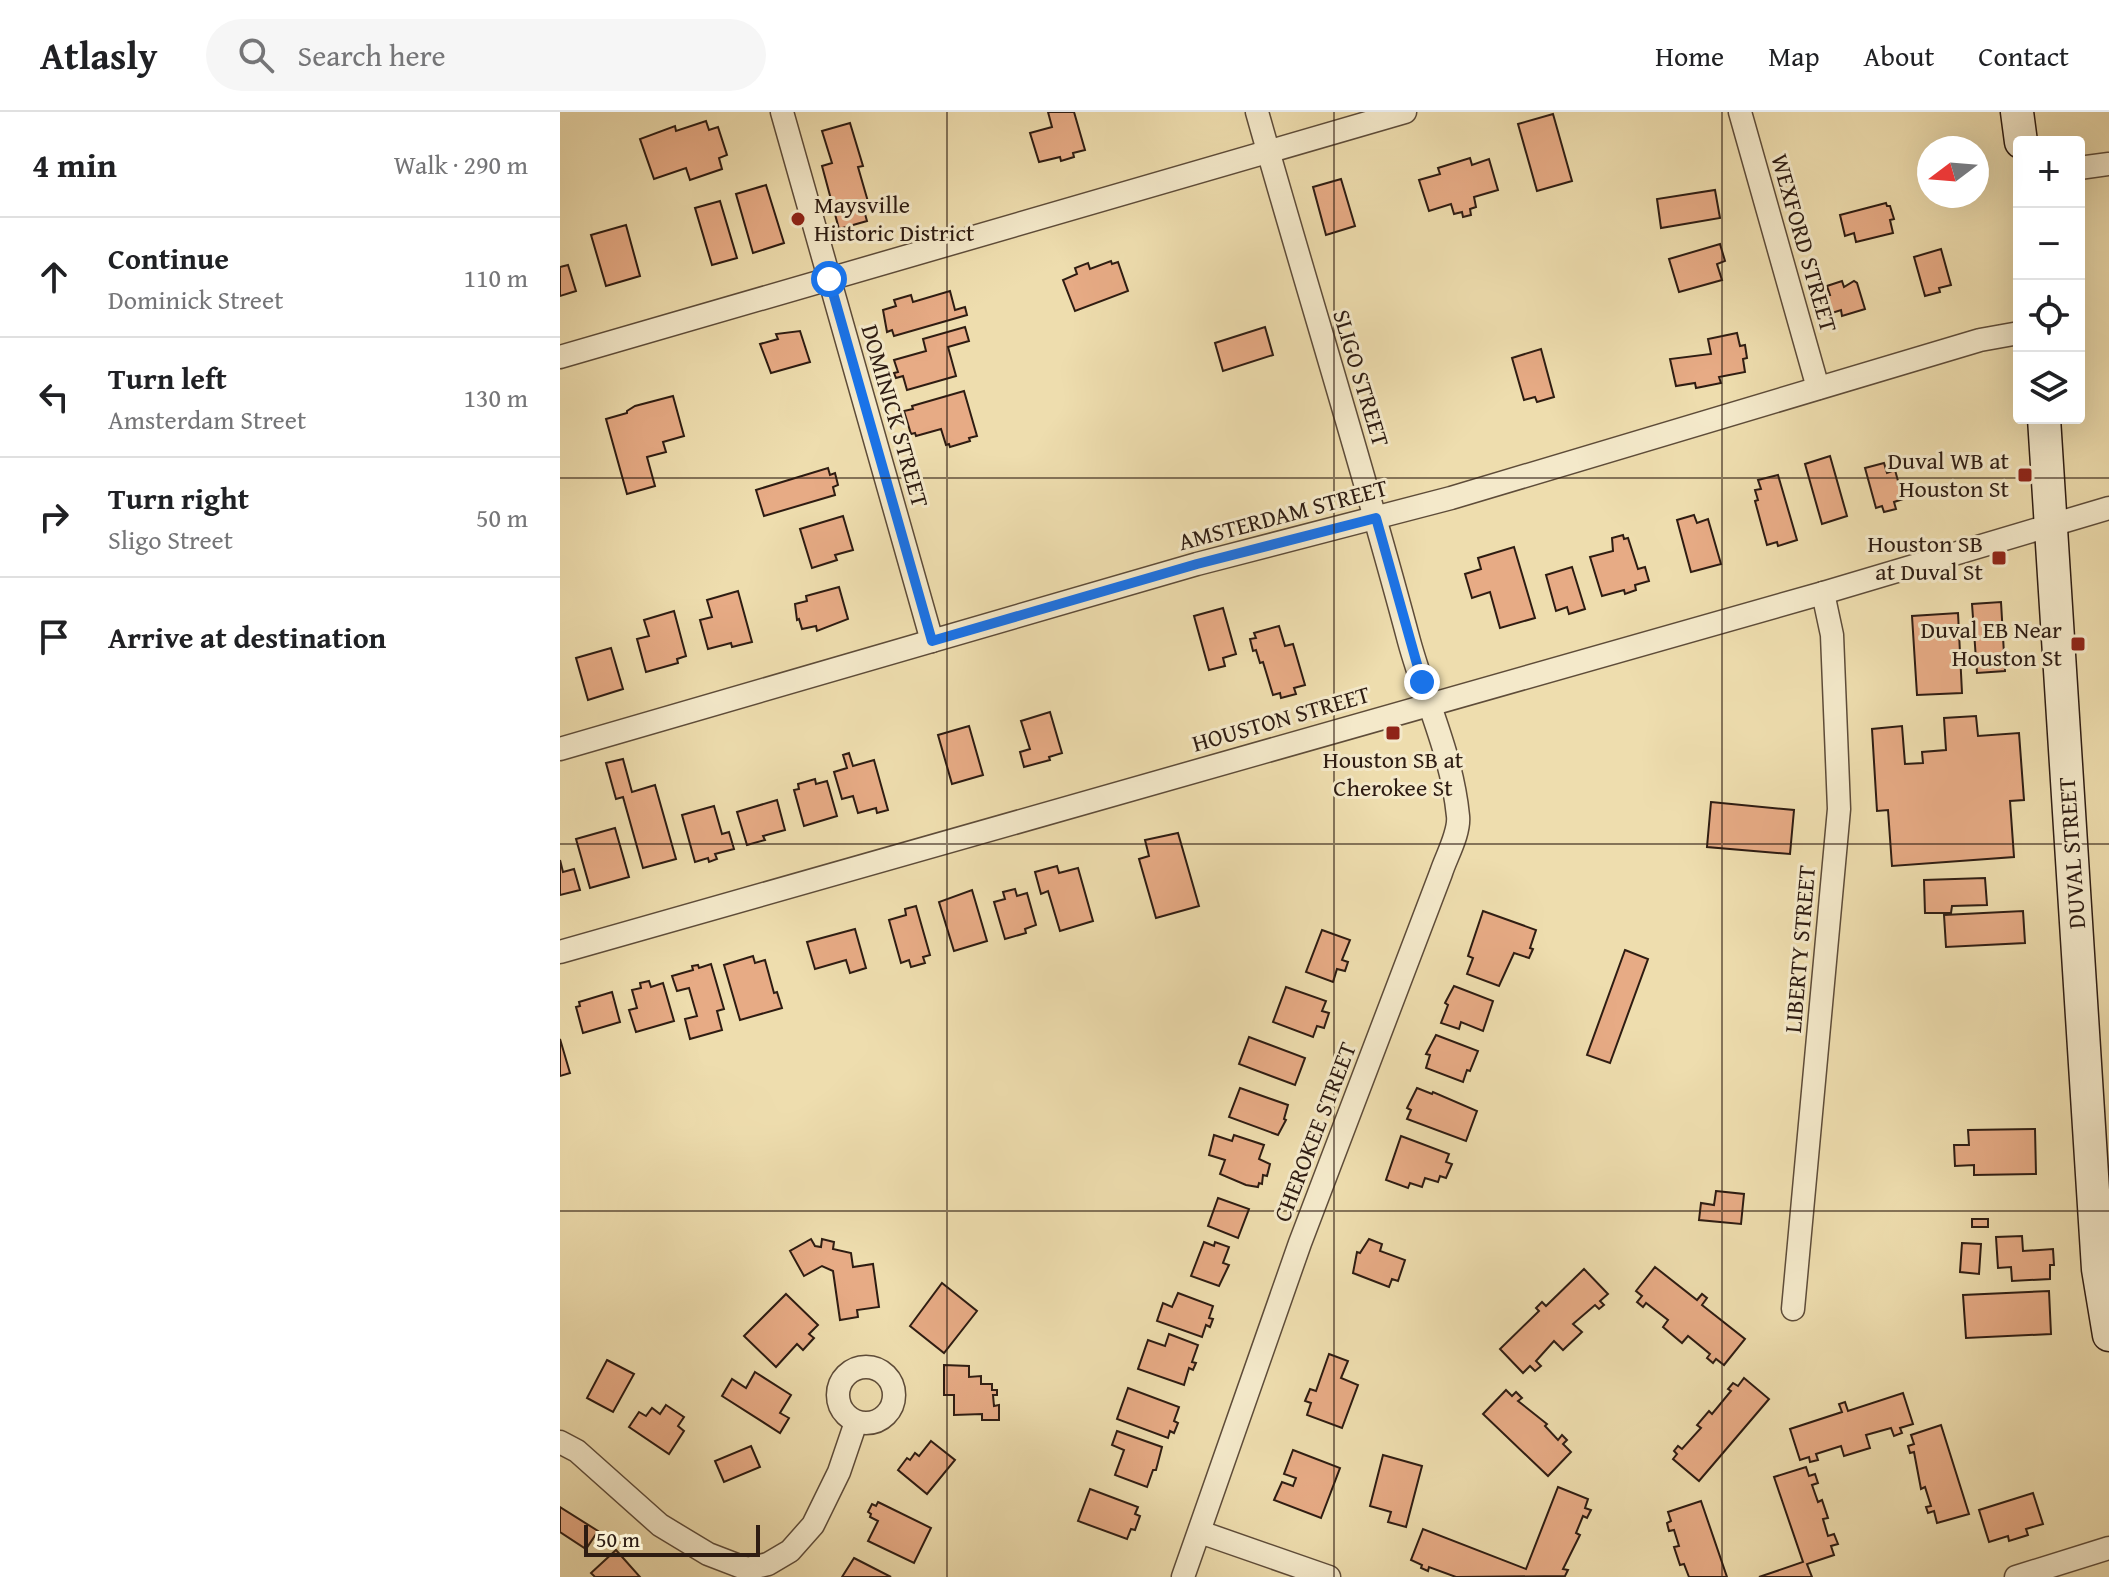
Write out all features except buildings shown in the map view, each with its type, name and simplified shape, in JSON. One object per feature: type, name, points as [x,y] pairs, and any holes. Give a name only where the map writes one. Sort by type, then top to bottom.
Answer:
[{"type":"street","name":"DOMINICK STREET","points":[[782,112],[932,641]]},
{"type":"street","name":"SLIGO STREET","points":[[1257,112],[1376,518],[1418,674],[1431,703]]},
{"type":"street","points":[[560,357],[1405,112]]},
{"type":"street","name":"WEXFORD STREET","points":[[1740,112],[1818,388]]},
{"type":"street","points":[[2017,112],[2020,136]]},
{"type":"street","points":[[2085,167],[2109,164]]},
{"type":"street","name":"AMSTERDAM STREET","points":[[560,749],[1197,564],[1451,498],[1980,340],[2013,334]]},
{"type":"street","name":"DUVAL STREET","points":[[2044,424],[2098,1269],[2109,1335]]},
{"type":"street","name":"HOUSTON STREET","points":[[560,952],[1823,593],[2109,508]]},
{"type":"street","name":"LIBERTY STREET","points":[[1793,1309],[1839,809],[1832,635],[1823,593]]},
{"type":"street","name":"CHEROKEE STREET","points":[[1183,1577],[1300,1243],[1459,820],[1450,768],[1431,703]]},
{"type":"street","points":[[560,1442],[600,1470],[660,1525],[708,1554],[747,1569],[768,1564],[790,1551],[813,1525],[839,1472],[856,1422]]},
{"type":"street","points":[[1200,1532],[1329,1577]]},
{"type":"street","points":[[2016,1577],[2109,1548]]},
{"type":"place","name":"Maysville Historic District","points":[[798,219]]},
{"type":"place","name":"Duval WB at Houston St","points":[[2025,475]]},
{"type":"place","name":"Houston SB at Duval St","points":[[1999,558]]},
{"type":"place","name":"Duval EB Near Houston St","points":[[2078,644]]},
{"type":"place","name":"Houston SB at Cherokee St","points":[[1393,733]]},
{"type":"route","points":[[829,279],[932,641],[1197,564],[1376,518],[1422,682]]}]
